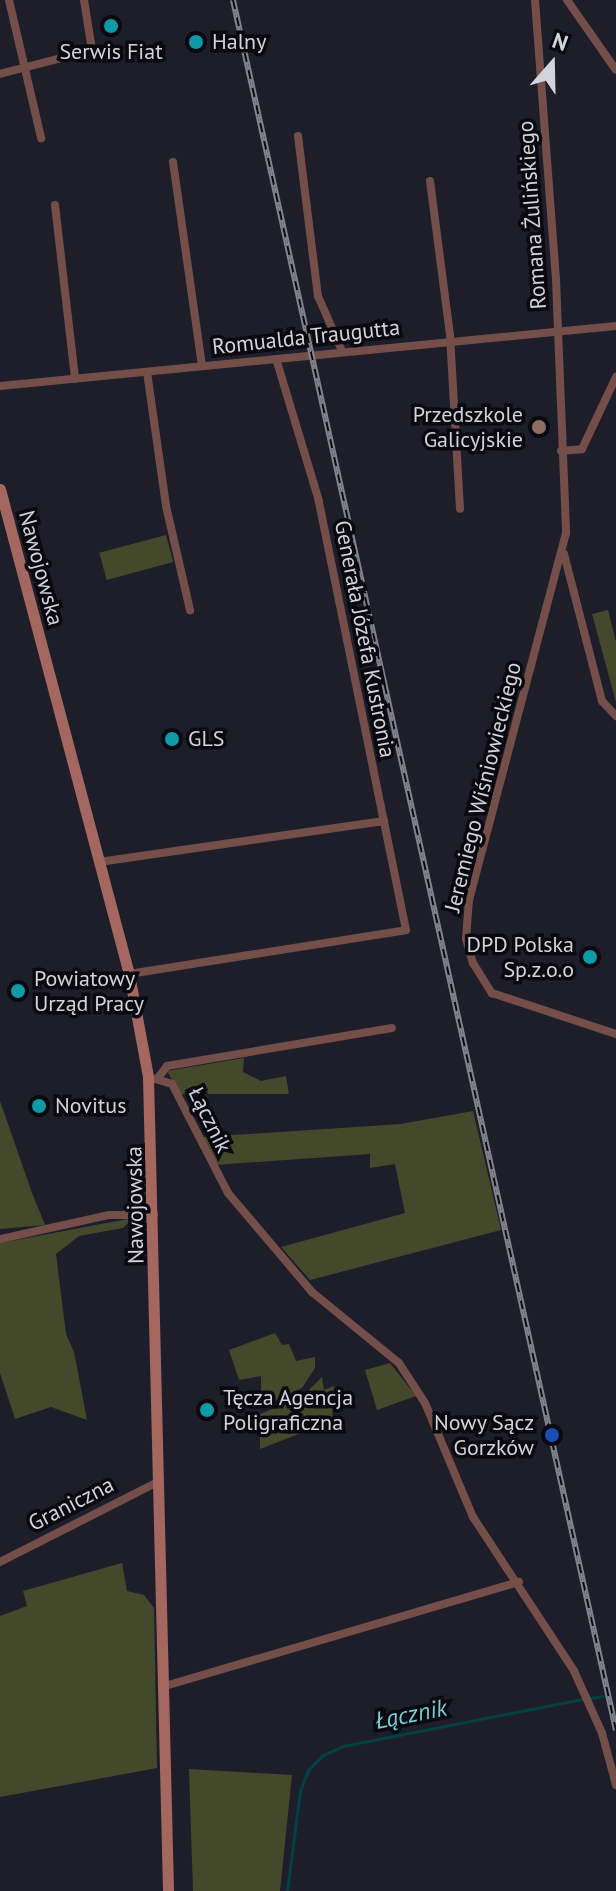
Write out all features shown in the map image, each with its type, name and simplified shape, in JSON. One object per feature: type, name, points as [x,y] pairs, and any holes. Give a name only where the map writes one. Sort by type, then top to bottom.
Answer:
[{"type":"street","points":[[9,0],[41,138]]},
{"type":"street","points":[[0,74],[92,50],[84,0]]},
{"type":"street","name":"Romana Żulińskiego","points":[[535,0],[557,331],[564,554]]},
{"type":"street","points":[[567,0],[616,70]]},
{"type":"street","points":[[298,136],[318,296],[342,351]]},
{"type":"street","points":[[173,162],[202,366]]},
{"type":"street","points":[[430,181],[450,340],[460,509]]},
{"type":"street","points":[[55,205],[75,379]]},
{"type":"street","name":"Romualda Traugutta","points":[[0,386],[616,326]]},
{"type":"street","name":"Generała Józefa Kustronia","points":[[129,974],[406,930],[319,501],[276,359]]},
{"type":"street","points":[[147,372],[166,506],[190,610]]},
{"type":"street","points":[[561,451],[582,449],[616,377]]},
{"type":"street","name":"Nawojowska","points":[[0,489],[129,974],[153,1077],[168,1891]]},
{"type":"street","points":[[564,554],[602,701],[616,716]]},
{"type":"street","name":"Jeremiego Wiśniowieckiego","points":[[564,554],[469,899],[466,939],[473,963],[492,993],[616,1034]]},
{"type":"street","points":[[99,862],[384,821]]},
{"type":"street","points":[[153,1077],[167,1066],[392,1028]]},
{"type":"street","name":"Łącznik","points":[[153,1077],[172,1084],[228,1193],[312,1292],[399,1363],[425,1403],[473,1517],[519,1582],[584,1692],[616,1785]]},
{"type":"street","points":[[0,1239],[109,1215],[154,1215]]},
{"type":"street","name":"Graniczna","points":[[0,1562],[161,1481]]},
{"type":"street","points":[[165,1686],[519,1582]]},
{"type":"green space","points":[[166,535],[173,562],[107,580],[99,553]]},
{"type":"green space","points":[[608,610],[616,642],[616,702],[592,614]]},
{"type":"green space","points":[[244,1058],[243,1072],[261,1081],[286,1076],[289,1094],[180,1094],[167,1071]]},
{"type":"green space","points":[[0,1101],[32,1193],[45,1225],[0,1229]]},
{"type":"green space","points":[[473,1111],[501,1230],[310,1280],[281,1247],[405,1213],[395,1164],[370,1168],[370,1154],[215,1165],[203,1137],[401,1124]]},
{"type":"green space","points":[[133,1218],[123,1228],[79,1236],[56,1254],[66,1334],[74,1352],[87,1420],[51,1407],[15,1419],[0,1373],[0,1243]]},
{"type":"green space","points":[[275,1333],[282,1345],[289,1344],[296,1361],[315,1357],[315,1368],[302,1388],[261,1407],[261,1376],[239,1380],[229,1350]]},
{"type":"green space","points":[[390,1363],[416,1396],[377,1410],[365,1370]]},
{"type":"green space","points":[[322,1377],[324,1390],[334,1386],[332,1421],[260,1449],[260,1414],[302,1397]]},
{"type":"green space","points":[[122,1563],[127,1591],[144,1595],[154,1608],[157,1768],[0,1797],[0,1616],[27,1606],[23,1591]]},
{"type":"green space","points":[[189,1769],[292,1775],[280,1891],[193,1891]]},
{"type":"waterway","name":"Łącznik","points":[[590,1698],[602,1696]]},
{"type":"waterway","name":"Łącznik","points":[[287,1891],[300,1791],[308,1770],[323,1755],[343,1746],[583,1699]]},
{"type":"railway","points":[[233,0],[616,1730]]},
{"type":"place","name":"Serwis Fiat","points":[[111,26]]},
{"type":"place","name":"Halny","points":[[196,42]]},
{"type":"place","name":"Przedszkole Galicyjskie","points":[[539,427]]},
{"type":"place","name":"GLS","points":[[172,739]]},
{"type":"place","name":"DPD Polska Sp.z.o.o","points":[[590,957]]},
{"type":"place","name":"Powiatowy Urząd Pracy","points":[[18,991]]},
{"type":"place","name":"Novitus","points":[[39,1106]]},
{"type":"place","name":"Tęcza Agencja Poligraficzna","points":[[207,1410]]},
{"type":"place","name":"Nowy Sącz Gorzków","points":[[552,1435]]}]
